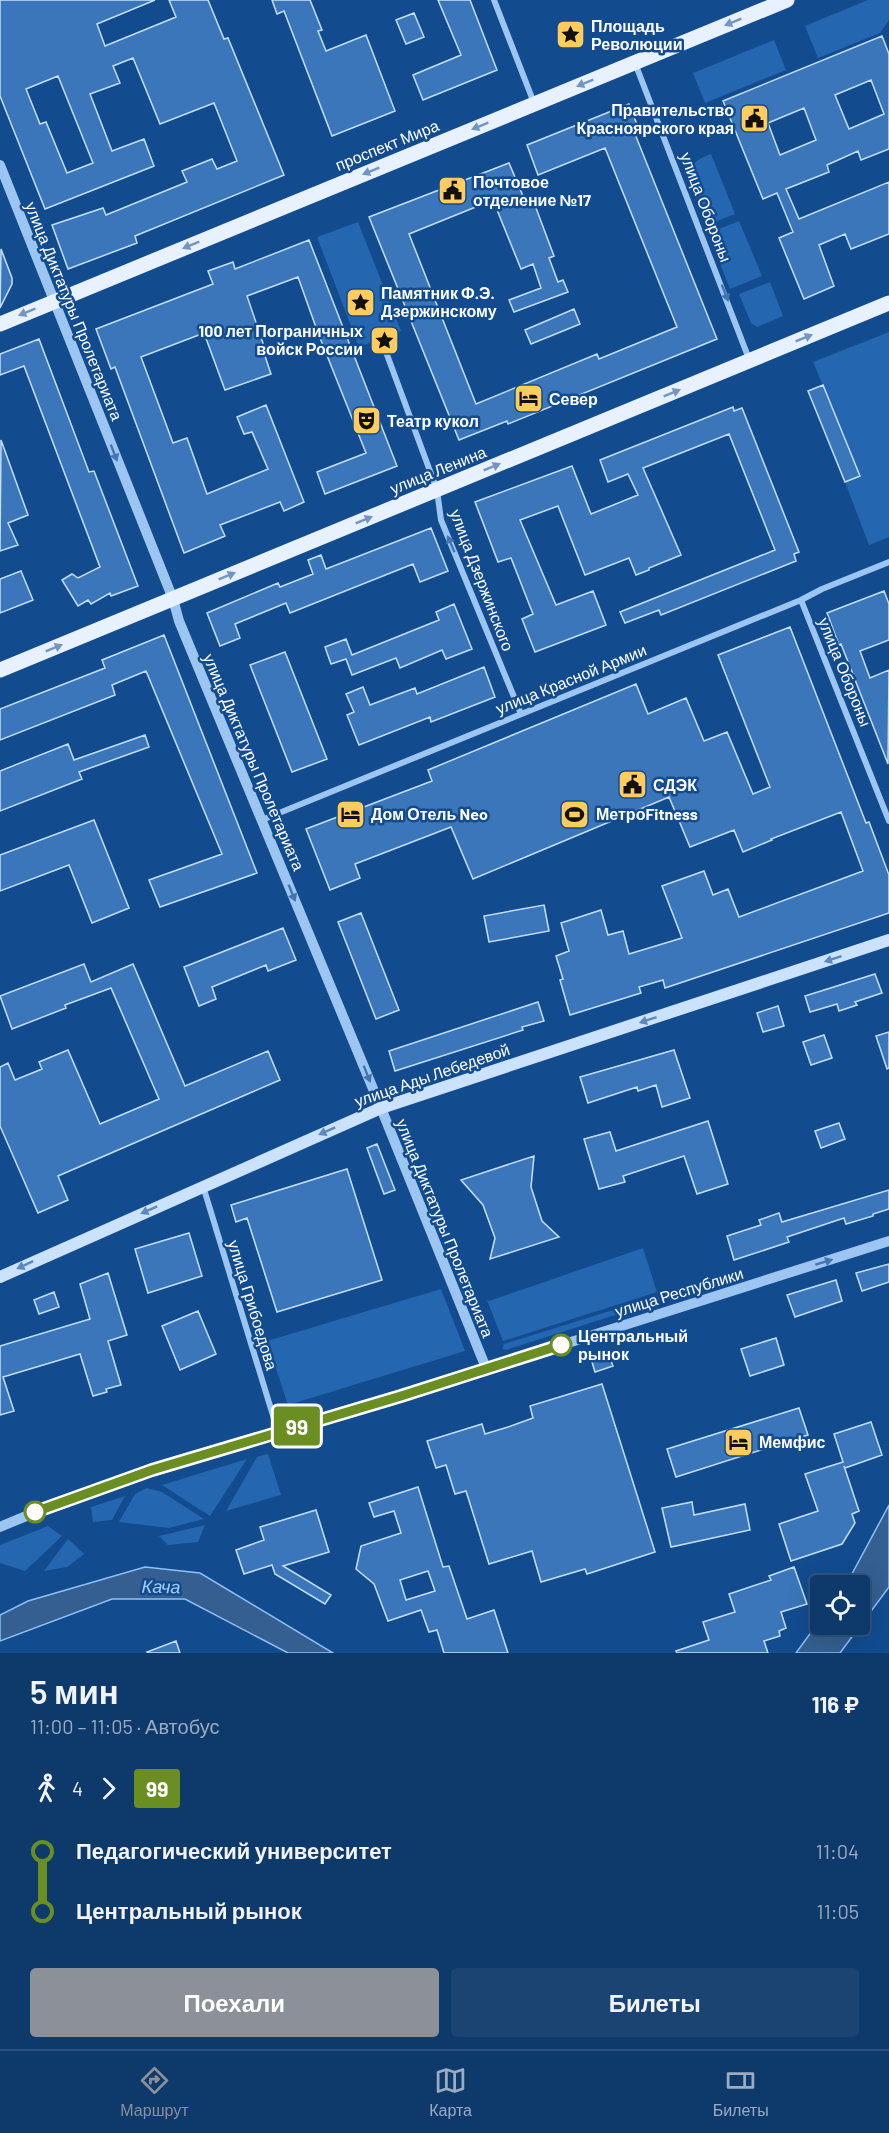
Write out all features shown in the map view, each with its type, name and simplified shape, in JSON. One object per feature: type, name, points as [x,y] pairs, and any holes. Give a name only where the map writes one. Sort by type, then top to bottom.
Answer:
[{"type":"main road","name":"проспект Мира","points":[[0,324],[787,0]]},
{"type":"main road","name":"улица Ленина","points":[[0,670],[889,303]]},
{"type":"main road","name":"улица Ады Лебедевой","points":[[0,1277],[381,1108],[889,940]]},
{"type":"street","points":[[494,0],[534,104]]},
{"type":"street","name":"улица Обороны","points":[[635,63],[750,361]]},
{"type":"street","name":"улица Диктатуры Пролетариата","points":[[0,165],[173,599],[179,621],[486,1368]]},
{"type":"street","name":"улица Дзержинского","points":[[386,352],[437,490],[441,520],[521,714]]},
{"type":"street","name":"улица Красной Армии","points":[[262,820],[889,562]]},
{"type":"street","name":"улица Обороны","points":[[801,600],[889,821]]},
{"type":"street","name":"улица Грибоедова","points":[[203,1186],[278,1432]]},
{"type":"street","name":"улица Республики","points":[[0,1527],[91,1490],[889,1241]]},
{"type":"shaded area","points":[[868,0],[889,0],[889,20],[880,33],[818,58],[805,26]]},
{"type":"shaded area","points":[[774,40],[786,70],[705,103],[693,73]]},
{"type":"shaded area","points":[[711,154],[735,214],[707,225],[686,175],[693,164]]},
{"type":"shaded area","points":[[739,221],[762,276],[730,289],[711,240],[714,231]]},
{"type":"shaded area","points":[[358,222],[401,331],[359,347],[317,237]]},
{"type":"shaded area","points":[[770,282],[783,316],[757,327],[751,323],[739,294]]},
{"type":"shaded area","points":[[889,332],[889,537],[869,545],[845,482],[860,475],[813,362]]},
{"type":"shaded area","points":[[643,1248],[657,1292],[503,1341],[487,1300]]},
{"type":"shaded area","points":[[441,1289],[465,1351],[288,1405],[267,1341]]},
{"type":"shaded area","points":[[658,1296],[659,1301],[506,1350],[502,1349],[504,1344]]},
{"type":"shaded area","points":[[268,1454],[281,1495],[226,1511],[257,1457]]},
{"type":"shaded area","points":[[247,1459],[210,1516],[162,1485]]},
{"type":"shaded area","points":[[147,1488],[162,1492],[204,1519],[169,1528],[119,1522],[135,1494]]},
{"type":"shaded area","points":[[125,1496],[112,1520],[93,1522],[91,1507]]},
{"type":"shaded area","points":[[205,1525],[198,1542],[168,1545],[159,1536]]},
{"type":"shaded area","points":[[48,1526],[62,1536],[25,1571],[0,1563],[0,1545]]},
{"type":"shaded area","points":[[68,1539],[84,1554],[67,1567],[44,1571]]},
{"type":"water","points":[[889,1505],[889,1587],[870,1613],[870,1575],[851,1575]]},
{"type":"water","name":"Кача","points":[[145,1567],[200,1573],[333,1653],[288,1653],[185,1599],[112,1599],[0,1641],[0,1615],[28,1601]]},
{"type":"water","points":[[810,1634],[853,1635],[840,1653],[796,1653]]},
{"type":"building","points":[[0,0],[155,0],[97,24],[105,46],[176,17],[169,0],[208,0],[224,39],[228,38],[284,175],[135,236],[137,243],[68,269],[52,225],[103,208],[106,215],[187,182],[182,171],[212,159],[217,169],[237,161],[214,103],[160,124],[133,58],[113,66],[120,83],[90,94],[112,151],[144,139],[154,166],[45,209],[0,96]],"holes":[[[58,76],[93,163],[67,173],[46,122],[40,124],[26,89]]]},
{"type":"building","points":[[272,0],[310,0],[322,30],[318,31],[326,51],[366,35],[395,111],[332,136],[284,11],[277,14]]},
{"type":"building","points":[[438,0],[470,0],[497,70],[423,100],[413,75],[461,55]]},
{"type":"building","points":[[414,13],[424,37],[406,44],[396,20]]},
{"type":"building","name":"Правительство Красноярского края","points":[[882,36],[889,54],[889,149],[861,160],[858,151],[827,165],[829,172],[786,189],[799,219],[889,182],[889,234],[851,249],[845,234],[819,245],[834,286],[804,299],[779,238],[793,232],[777,193],[763,199],[723,101]],"holes":[[[871,80],[884,114],[849,129],[835,95]],[[804,108],[816,140],[780,155],[768,123]]]},
{"type":"building","points":[[629,104],[640,132],[635,134],[717,339],[508,424],[507,421],[459,440],[369,217],[509,163],[526,203],[533,200],[554,256],[549,258],[558,282],[563,280],[568,292],[514,312],[509,300],[541,288],[533,264],[521,269],[493,200],[409,234],[476,404],[597,354],[599,359],[677,327],[605,148],[538,175],[527,145]]},
{"type":"building","points":[[309,240],[397,466],[325,494],[317,472],[366,453],[298,277],[247,296],[271,374],[225,390],[204,333],[141,357],[173,443],[187,438],[207,494],[268,469],[252,432],[244,434],[237,417],[266,405],[304,502],[284,511],[280,502],[220,525],[225,536],[184,553],[115,367],[111,369],[96,329],[213,284],[208,271],[233,262],[235,269]]},
{"type":"building","points":[[1,249],[12,284],[0,308]]},
{"type":"building","points":[[574,309],[580,324],[531,344],[525,330]]},
{"type":"building","points":[[39,339],[89,472],[94,471],[138,586],[111,596],[110,593],[91,604],[88,600],[78,606],[62,580],[72,574],[78,578],[100,567],[24,366],[0,375],[0,354]]},
{"type":"building","points":[[823,385],[860,476],[845,482],[808,391]]},
{"type":"building","points":[[733,407],[734,411],[742,408],[799,552],[794,554],[796,561],[661,615],[659,610],[625,623],[620,612],[775,550],[729,434],[643,468],[681,555],[649,568],[649,570],[636,575],[629,558],[585,575],[558,506],[520,520],[556,605],[593,591],[606,625],[535,652],[522,619],[533,614],[511,558],[498,562],[475,502],[572,466],[591,514],[638,495],[628,474],[608,482],[600,460]]},
{"type":"building","points":[[1,440],[28,515],[8,523],[18,545],[0,551]]},
{"type":"building","points":[[431,528],[448,571],[420,582],[413,564],[290,613],[286,603],[235,624],[240,638],[220,646],[207,613],[278,583],[280,587],[313,574],[308,560],[321,555],[326,569]]},
{"type":"building","points":[[21,571],[33,600],[0,613],[0,579]]},
{"type":"building","points":[[884,591],[889,604],[889,640],[860,651],[870,678],[889,670],[888,764],[827,613]]},
{"type":"building","points":[[454,604],[472,649],[446,659],[442,650],[400,668],[396,658],[352,675],[346,659],[331,664],[325,647],[346,639],[352,655],[439,620],[436,612]]},
{"type":"building","points":[[790,627],[866,823],[869,822],[889,875],[889,913],[665,988],[663,980],[639,987],[641,993],[570,1015],[556,956],[569,951],[561,923],[601,910],[608,935],[623,931],[629,954],[682,938],[662,886],[704,871],[713,895],[728,889],[739,917],[863,871],[841,812],[743,852],[734,830],[690,847],[669,797],[473,879],[451,827],[355,864],[360,878],[330,890],[306,829],[432,781],[428,770],[636,684],[648,714],[686,698],[704,741],[727,732],[753,794],[770,787],[718,655]]},
{"type":"building","points":[[164,635],[257,873],[160,907],[149,880],[222,854],[146,671],[112,685],[115,695],[0,740],[0,709],[105,668],[102,660]]},
{"type":"building","points":[[285,652],[327,759],[292,772],[250,665]]},
{"type":"building","points":[[484,667],[495,697],[431,722],[430,717],[359,745],[347,715],[354,712],[346,694],[363,687],[370,705],[415,688],[417,694]]},
{"type":"building","points":[[145,735],[149,747],[79,772],[82,779],[0,811],[0,771],[68,744],[74,760]]},
{"type":"building","points":[[94,820],[129,908],[92,923],[69,865],[0,891],[0,855]]},
{"type":"building","points":[[544,905],[549,931],[489,942],[484,916]]},
{"type":"building","points":[[361,913],[399,1010],[376,1019],[338,922]]},
{"type":"building","points":[[283,928],[296,960],[268,971],[266,965],[212,987],[216,999],[199,1006],[184,967]]},
{"type":"building","points":[[84,964],[91,982],[133,964],[185,1086],[268,1051],[280,1080],[58,1176],[68,1200],[38,1213],[0,1126],[0,1067],[8,1063],[15,1080],[42,1069],[39,1062],[68,1050],[100,1124],[159,1099],[111,988],[65,1005],[66,1008],[12,1029],[0,996]]},
{"type":"building","points":[[875,974],[882,993],[855,1002],[857,1005],[839,1011],[837,1004],[810,1012],[805,996]]},
{"type":"building","points":[[538,1002],[544,1021],[522,1027],[523,1030],[395,1071],[389,1051]]},
{"type":"building","points":[[778,1006],[784,1026],[763,1032],[757,1013]]},
{"type":"building","points":[[889,1032],[889,1068],[887,1069],[876,1036]]},
{"type":"building","points":[[824,1035],[832,1058],[811,1065],[803,1042]]},
{"type":"building","points":[[674,1050],[690,1098],[662,1107],[656,1085],[638,1091],[637,1087],[588,1103],[580,1077]]},
{"type":"building","points":[[708,1121],[728,1184],[697,1194],[684,1156],[623,1176],[625,1182],[599,1189],[584,1139],[610,1132],[616,1151]]},
{"type":"building","points":[[839,1123],[845,1139],[821,1148],[815,1131]]},
{"type":"building","points":[[377,1144],[395,1190],[384,1194],[367,1148]]},
{"type":"building","points":[[534,1156],[531,1187],[542,1221],[559,1237],[490,1259],[495,1238],[483,1205],[461,1180]]},
{"type":"building","points":[[347,1169],[382,1280],[277,1312],[247,1218],[236,1222],[231,1205]]},
{"type":"building","points":[[889,1190],[889,1209],[846,1224],[844,1218],[787,1237],[789,1242],[734,1260],[727,1236],[761,1225],[759,1220],[779,1213],[782,1222]]},
{"type":"building","points":[[189,1233],[202,1276],[148,1293],[135,1249]]},
{"type":"building","points":[[889,1264],[889,1282],[862,1291],[856,1273]]},
{"type":"building","points":[[108,1273],[127,1335],[108,1341],[121,1385],[93,1396],[80,1354],[3,1377],[14,1411],[0,1415],[0,1346],[90,1319],[80,1284]]},
{"type":"building","points":[[836,1280],[842,1301],[795,1317],[787,1295]]},
{"type":"building","points":[[54,1292],[59,1307],[39,1314],[34,1300]]},
{"type":"building","points":[[198,1311],[216,1354],[180,1370],[162,1326]]},
{"type":"building","points":[[776,1338],[784,1365],[750,1376],[741,1349]]},
{"type":"building","points":[[609,1356],[613,1366],[595,1372],[592,1362]]},
{"type":"building","points":[[602,1384],[655,1552],[587,1574],[585,1569],[541,1582],[532,1551],[489,1564],[466,1491],[455,1494],[446,1465],[436,1468],[427,1441],[482,1424],[485,1434],[508,1427],[533,1418],[530,1406]]},
{"type":"building","name":"Мемфис","points":[[799,1408],[808,1435],[676,1477],[667,1449]]},
{"type":"building","points":[[871,1422],[882,1455],[845,1468],[844,1466],[859,1511],[852,1514],[855,1523],[842,1544],[791,1561],[779,1524],[818,1511],[805,1474],[843,1462],[834,1434]]},
{"type":"building","points":[[418,1487],[443,1567],[449,1566],[467,1619],[494,1610],[508,1653],[444,1653],[437,1630],[429,1632],[421,1610],[388,1621],[374,1584],[356,1569],[361,1546],[401,1533],[394,1511],[374,1517],[369,1503]],"holes":[[[428,1571],[435,1591],[406,1600],[400,1580]]]},
{"type":"building","points":[[692,1502],[694,1515],[745,1504],[750,1530],[671,1547],[662,1508]]},
{"type":"building","points":[[316,1510],[329,1552],[283,1566],[331,1595],[325,1604],[275,1574],[272,1565],[244,1574],[236,1550],[264,1540],[260,1527]]},
{"type":"building","points":[[794,1567],[807,1604],[781,1612],[786,1628],[779,1631],[780,1636],[764,1641],[768,1653],[677,1653],[676,1651],[709,1640],[703,1622],[735,1612],[729,1594],[771,1580],[769,1576]]},
{"type":"building","points":[[176,1641],[180,1653],[147,1652]]},
{"type":"bus line","name":"99","points":[[35,1512],[152,1470],[401,1396],[561,1345]]},
{"type":"place","name":"Площадь Революции","points":[[570,35]]},
{"type":"place","name":"Правительство Красноярского края","points":[[755,119]]},
{"type":"place","name":"Почтовое отделение №17","points":[[452,191]]},
{"type":"place","name":"Памятник Ф.Э. Дзержинскому","points":[[360,302]]},
{"type":"place","name":"100 лет Пограничных войск России","points":[[384,340]]},
{"type":"place","name":"Север","points":[[528,399]]},
{"type":"place","name":"Театр кукол","points":[[366,421]]},
{"type":"place","name":"СДЭК","points":[[632,785]]},
{"type":"place","name":"Дом Отель Neo","points":[[350,814]]},
{"type":"place","name":"МетроFitness","points":[[575,814]]},
{"type":"place","name":"Центральный рынок","points":[[561,1345]]},
{"type":"place","name":"Мемфис","points":[[738,1442]]}]
